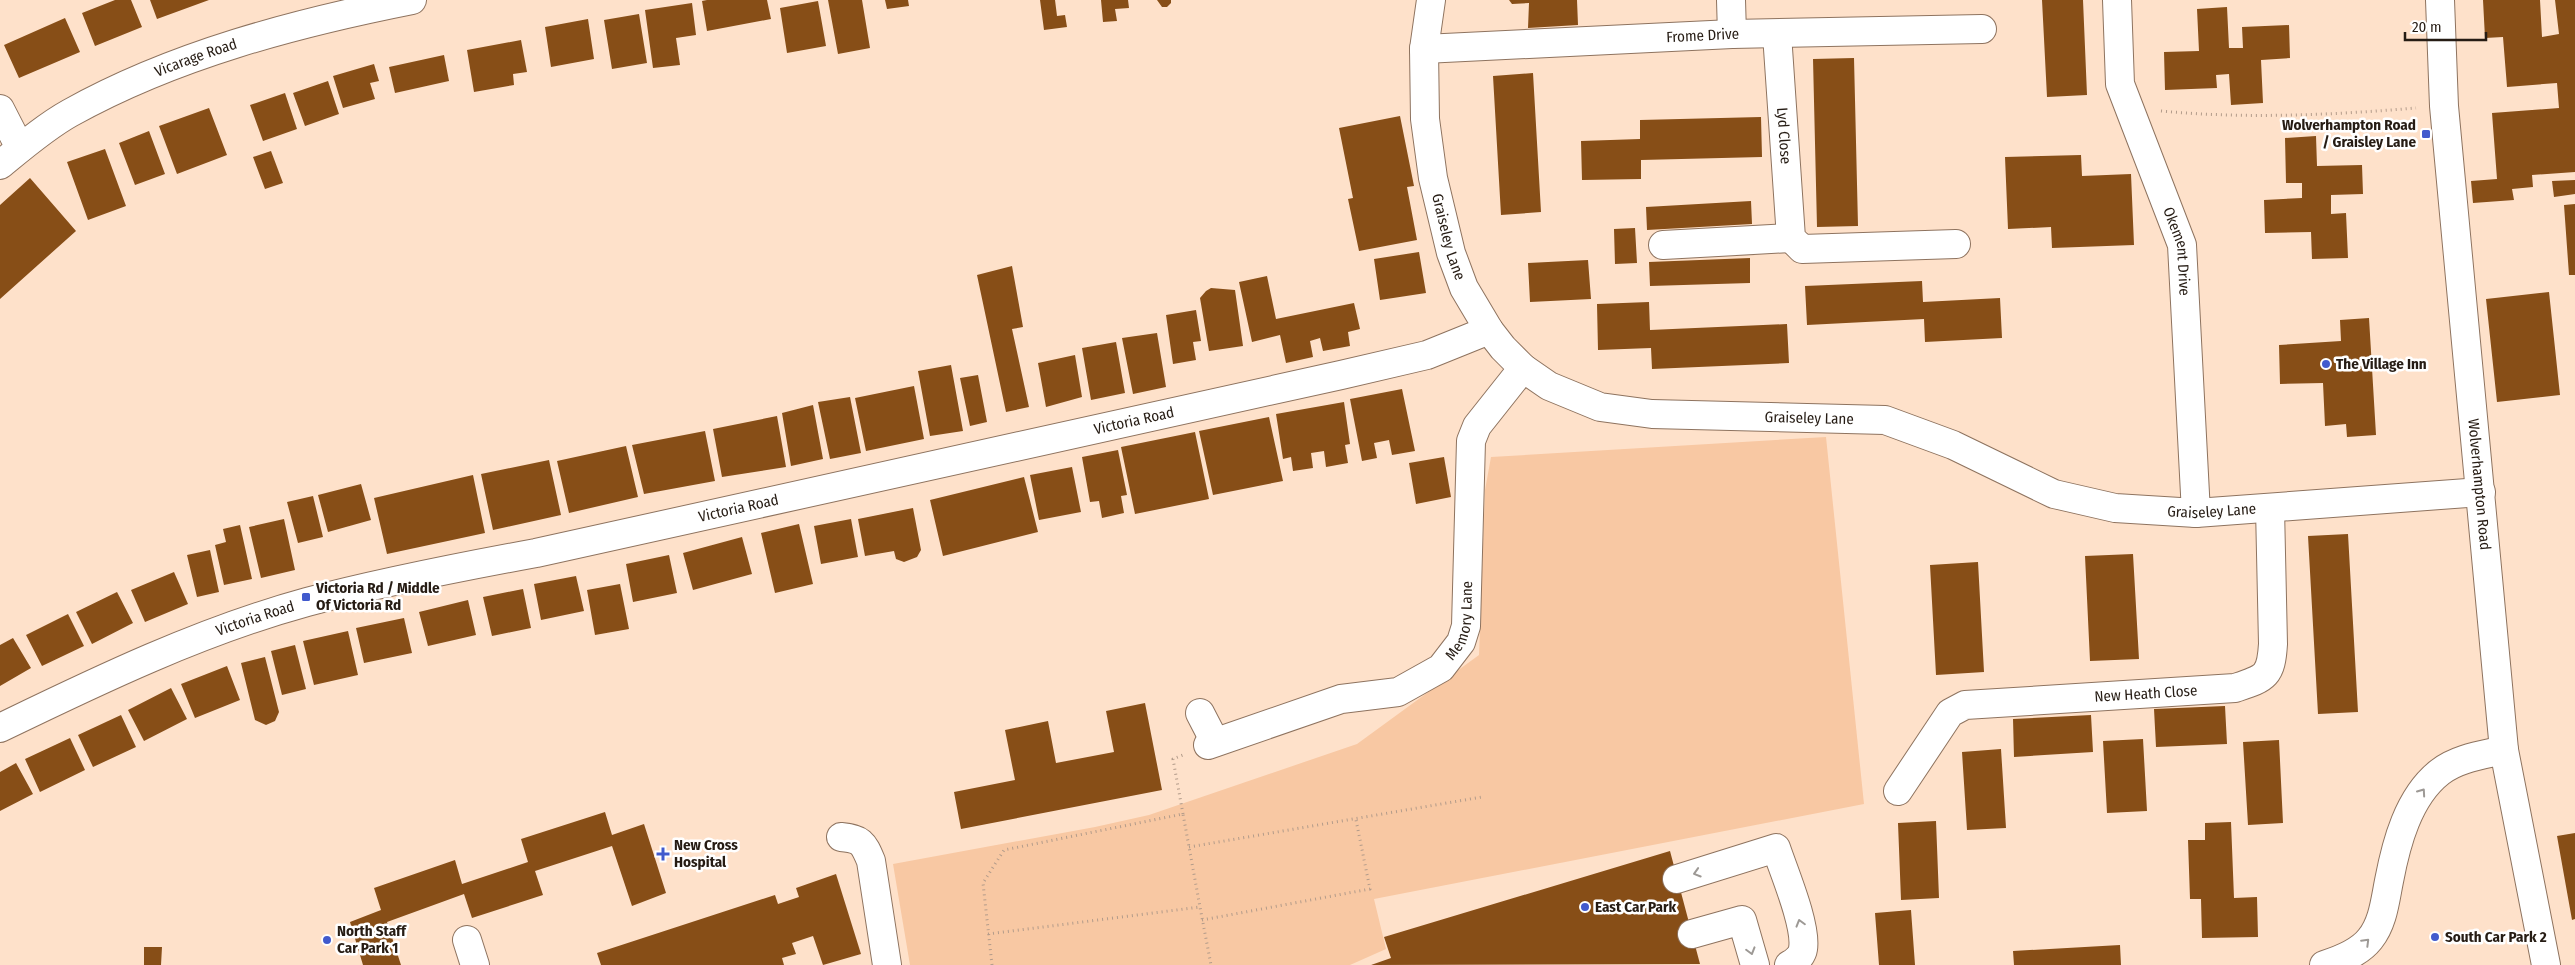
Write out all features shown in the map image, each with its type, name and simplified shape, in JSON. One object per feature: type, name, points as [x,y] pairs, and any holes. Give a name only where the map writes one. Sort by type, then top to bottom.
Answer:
[{"type":"street","name":"Vicarage Road","points":[[10,157],[68,114],[124,86],[246,42],[317,21],[412,0]]},
{"type":"street","name":"Graiseley Lane","points":[[1430,0],[1424,49],[1425,119],[1433,178],[1443,228],[1464,288],[1489,330],[1503,348],[1524,368],[1549,386],[1600,407],[1652,414],[1885,420],[1953,445],[2054,494],[2114,508],[2196,513],[2480,492]]},
{"type":"street","points":[[1730,0],[1732,34]]},
{"type":"street","name":"Okement Drive","points":[[2117,0],[2120,84],[2182,245],[2196,513]]},
{"type":"street","name":"Wolverhampton Road","points":[[2440,0],[2444,106],[2504,750],[2546,965]]},
{"type":"street","name":"Frome Drive","points":[[1424,49],[1732,34],[1982,29]]},
{"type":"street","name":"Lyd Close","points":[[1777,34],[1791,238]]},
{"type":"street","points":[[0,109],[10,157]]},
{"type":"street","points":[[1663,245],[1791,238],[1802,249],[1956,244]]},
{"type":"street","name":"Victoria Road","points":[[0,728],[54,702],[215,633],[307,603],[451,569],[536,554],[1341,375],[1427,355],[1489,330]]},
{"type":"street","name":"Memory Lane","points":[[1212,743],[1341,699],[1398,692],[1441,668],[1461,642],[1466,626],[1471,441],[1477,426],[1524,368]]},
{"type":"street","name":"New Heath Close","points":[[1898,791],[1950,713],[1965,705],[2236,688],[2261,680],[2272,665],[2270,508]]},
{"type":"street","points":[[1200,714],[1212,743]]},
{"type":"street","points":[[2328,964],[2356,952],[2370,939],[2381,919],[2398,843],[2410,812],[2423,790],[2440,772],[2460,760],[2504,750]]},
{"type":"street","points":[[840,837],[855,839],[864,845],[871,860],[887,965]]},
{"type":"street","points":[[1677,879],[1776,848],[1802,932],[1804,950],[1795,962],[1788,965]]},
{"type":"street","points":[[1692,934],[1742,920],[1755,965]]},
{"type":"path","points":[[2129,108],[2235,116],[2295,117],[2444,106]]},
{"type":"path","points":[[1211,965],[1173,759],[1212,743]]},
{"type":"path","points":[[1188,847],[1356,820],[1482,797]]},
{"type":"path","points":[[992,965],[983,883],[1004,850],[1183,814]]},
{"type":"path","points":[[1202,920],[1370,889],[1356,820]]},
{"type":"path","points":[[988,934],[1200,907]]},
{"type":"shaded area","points":[[1826,437],[1864,804],[1374,899],[1386,949],[1350,965],[910,965],[893,864],[1095,827],[1149,815],[1357,744],[1479,655],[1485,490],[1491,457]]},
{"type":"building","points":[[115,0],[131,0],[142,27],[95,46],[82,13]]},
{"type":"building","points":[[150,0],[209,0],[157,19]]},
{"type":"building","points":[[767,0],[771,19],[707,31],[702,1]]},
{"type":"building","points":[[828,0],[862,0],[870,48],[838,54]]},
{"type":"building","points":[[885,0],[908,0],[909,6],[887,9]]},
{"type":"building","points":[[1040,0],[1055,0],[1057,16],[1065,15],[1067,27],[1044,30]]},
{"type":"building","points":[[1101,0],[1128,0],[1129,8],[1115,9],[1117,21],[1103,22]]},
{"type":"building","points":[[1157,0],[1171,0],[1171,3],[1167,7],[1162,7]]},
{"type":"building","points":[[1509,0],[1577,0],[1578,25],[1528,28],[1529,3],[1512,4]]},
{"type":"building","points":[[2042,0],[2083,0],[2087,95],[2047,97]]},
{"type":"building","points":[[2483,0],[2540,0],[2542,37],[2559,34],[2555,0],[2575,0],[2575,172],[2532,175],[2533,187],[2512,189],[2514,200],[2473,203],[2471,181],[2497,179],[2492,113],[2559,108],[2557,83],[2507,87],[2503,37],[2485,38]]},
{"type":"building","points":[[818,1],[826,46],[787,53],[780,8]]},
{"type":"building","points":[[692,3],[696,35],[676,38],[680,65],[653,68],[645,10]]},
{"type":"building","points":[[2227,7],[2229,48],[2243,48],[2242,27],[2289,25],[2290,58],[2261,60],[2263,103],[2231,105],[2229,74],[2216,75],[2217,88],[2165,90],[2164,52],[2199,51],[2197,9]]},
{"type":"building","points":[[639,14],[647,63],[612,69],[604,20]]},
{"type":"building","points":[[65,18],[80,52],[19,78],[4,45]]},
{"type":"building","points":[[588,19],[594,59],[551,67],[545,27]]},
{"type":"building","points":[[521,40],[527,72],[513,74],[514,85],[474,92],[467,50]]},
{"type":"building","points":[[444,55],[449,81],[395,93],[389,67]]},
{"type":"building","points":[[1854,58],[1858,226],[1817,227],[1813,59]]},
{"type":"building","points":[[374,64],[379,81],[370,83],[375,99],[343,108],[333,76]]},
{"type":"building","points":[[1533,73],[1541,212],[1501,215],[1493,76]]},
{"type":"building","points":[[328,81],[339,114],[305,126],[293,93]]},
{"type":"building","points":[[285,93],[297,129],[263,141],[250,105]]},
{"type":"building","points":[[209,108],[227,155],[177,174],[159,126]]},
{"type":"building","points":[[1400,116],[1414,186],[1407,187],[1417,240],[1359,251],[1348,199],[1353,198],[1339,128]]},
{"type":"building","points":[[1761,117],[1762,157],[1641,160],[1641,179],[1582,180],[1581,141],[1640,139],[1640,120]]},
{"type":"building","points":[[149,131],[165,174],[135,185],[119,143]]},
{"type":"building","points":[[2316,136],[2317,166],[2362,165],[2363,194],[2331,195],[2331,214],[2346,213],[2348,258],[2312,259],[2311,232],[2265,233],[2264,200],[2302,198],[2302,183],[2286,183],[2285,138]]},
{"type":"building","points":[[105,149],[126,206],[88,220],[67,162]]},
{"type":"building","points":[[271,151],[283,183],[265,189],[253,157]]},
{"type":"building","points":[[2081,155],[2082,176],[2131,174],[2134,245],[2052,248],[2051,227],[2008,229],[2005,157]]},
{"type":"building","points":[[30,178],[76,231],[0,299],[0,205]]},
{"type":"building","points":[[2575,180],[2575,194],[2554,197],[2552,181]]},
{"type":"building","points":[[1751,201],[1752,224],[1647,230],[1646,207]]},
{"type":"building","points":[[2575,204],[2575,275],[2569,275],[2564,205]]},
{"type":"building","points":[[1635,228],[1637,263],[1615,264],[1614,229]]},
{"type":"building","points":[[1419,252],[1426,293],[1380,300],[1374,259]]},
{"type":"building","points":[[1750,258],[1750,283],[1650,286],[1649,262]]},
{"type":"building","points":[[1588,260],[1591,299],[1530,302],[1528,263]]},
{"type":"building","points":[[1012,266],[1023,327],[1012,329],[1029,407],[1006,412],[977,275]]},
{"type":"building","points":[[1267,276],[1276,319],[1354,303],[1360,329],[1348,332],[1350,346],[1323,351],[1320,338],[1310,341],[1313,357],[1286,363],[1280,335],[1252,342],[1239,282]]},
{"type":"building","points":[[1922,281],[1923,302],[2000,298],[2002,338],[1925,342],[1924,319],[1807,325],[1805,286]]},
{"type":"building","points":[[1211,288],[1235,290],[1243,346],[1209,351],[1200,298]]},
{"type":"building","points":[[2549,292],[2560,395],[2497,402],[2486,299]]},
{"type":"building","points":[[1649,302],[1650,330],[1787,324],[1789,363],[1652,369],[1651,348],[1598,350],[1597,304]]},
{"type":"building","points":[[1196,310],[1201,341],[1193,342],[1196,360],[1173,364],[1166,315]]},
{"type":"building","name":"The Village Inn","points":[[2369,318],[2376,435],[2347,437],[2346,424],[2325,426],[2323,383],[2280,384],[2279,345],[2341,341],[2340,320]]},
{"type":"building","points":[[1157,333],[1166,387],[1133,394],[1122,338]]},
{"type":"building","points":[[1116,342],[1125,393],[1091,400],[1082,348]]},
{"type":"building","points":[[1075,355],[1082,397],[1046,407],[1038,363]]},
{"type":"building","points":[[951,365],[963,431],[930,436],[918,371]]},
{"type":"building","points":[[978,375],[987,422],[970,426],[960,378]]},
{"type":"building","points":[[914,386],[924,439],[866,451],[855,398]]},
{"type":"building","points":[[1402,389],[1415,451],[1392,455],[1389,440],[1374,443],[1377,458],[1362,461],[1350,399]]},
{"type":"building","points":[[850,397],[861,453],[830,459],[818,402]]},
{"type":"building","points":[[1344,402],[1350,444],[1345,445],[1348,463],[1326,467],[1324,451],[1311,453],[1313,468],[1293,471],[1291,457],[1283,459],[1276,414]]},
{"type":"building","points":[[813,405],[823,459],[791,466],[782,413]]},
{"type":"building","points":[[777,416],[786,467],[722,477],[713,429]]},
{"type":"building","points":[[1269,417],[1283,481],[1213,495],[1199,431]]},
{"type":"building","points":[[705,431],[715,481],[644,494],[632,445]]},
{"type":"building","points":[[1195,432],[1209,499],[1135,514],[1121,447]]},
{"type":"building","points":[[626,446],[638,497],[569,513],[557,461]]},
{"type":"building","points":[[1118,450],[1127,495],[1121,496],[1124,513],[1102,518],[1099,501],[1090,502],[1082,457]]},
{"type":"building","points":[[1444,457],[1451,497],[1416,504],[1409,463]]},
{"type":"building","points":[[549,460],[561,515],[493,530],[481,474]]},
{"type":"building","points":[[1072,467],[1081,512],[1039,520],[1030,475]]},
{"type":"building","points":[[473,475],[485,533],[387,554],[374,498]]},
{"type":"building","points":[[1024,477],[1038,532],[943,556],[930,500]]},
{"type":"building","points":[[361,484],[371,520],[328,532],[318,495]]},
{"type":"building","points":[[313,496],[323,537],[298,543],[287,502]]},
{"type":"building","points":[[913,508],[921,550],[917,557],[904,562],[896,559],[894,551],[865,556],[858,519]]},
{"type":"building","points":[[284,519],[295,570],[261,578],[249,527]]},
{"type":"building","points":[[851,519],[858,557],[821,564],[814,526]]},
{"type":"building","points":[[799,524],[813,584],[775,593],[761,533]]},
{"type":"building","points":[[240,525],[252,579],[224,585],[215,545],[226,542],[223,529]]},
{"type":"building","points":[[2348,534],[2358,712],[2318,714],[2308,536]]},
{"type":"building","points":[[742,537],[752,574],[693,590],[683,553]]},
{"type":"building","points":[[210,550],[219,592],[197,597],[187,555]]},
{"type":"building","points":[[2133,554],[2139,659],[2090,661],[2085,556]]},
{"type":"building","points":[[669,555],[677,593],[633,602],[626,564]]},
{"type":"building","points":[[1978,562],[1984,672],[1936,675],[1930,565]]},
{"type":"building","points":[[174,572],[188,604],[145,622],[131,590]]},
{"type":"building","points":[[576,576],[584,611],[541,620],[534,584]]},
{"type":"building","points":[[620,584],[629,629],[595,635],[587,590]]},
{"type":"building","points":[[523,589],[531,628],[492,636],[483,597]]},
{"type":"building","points":[[117,592],[133,623],[92,644],[76,612]]},
{"type":"building","points":[[468,600],[476,635],[428,646],[419,612]]},
{"type":"building","points":[[68,614],[84,646],[42,666],[26,635]]},
{"type":"building","points":[[404,618],[412,653],[364,663],[356,628]]},
{"type":"building","points":[[348,631],[358,675],[314,685],[303,641]]},
{"type":"building","points":[[13,638],[31,668],[0,686],[0,645]]},
{"type":"building","points":[[295,645],[306,689],[282,695],[271,651]]},
{"type":"building","points":[[265,657],[279,712],[275,721],[266,725],[255,720],[241,663]]},
{"type":"building","points":[[227,666],[240,700],[195,718],[181,684]]},
{"type":"building","points":[[171,688],[187,719],[144,741],[128,710]]},
{"type":"building","points":[[1145,703],[1162,790],[961,829],[954,792],[1015,780],[1005,730],[1048,721],[1056,763],[1114,752],[1106,711]]},
{"type":"building","points":[[2225,706],[2227,744],[2156,747],[2154,709]]},
{"type":"building","points":[[121,715],[136,747],[93,767],[78,735]]},
{"type":"building","points":[[2091,715],[2093,752],[2014,757],[2013,719]]},
{"type":"building","points":[[70,738],[85,770],[40,792],[25,759]]},
{"type":"building","points":[[2143,739],[2147,811],[2107,813],[2103,741]]},
{"type":"building","points":[[2279,740],[2283,823],[2248,825],[2243,742]]},
{"type":"building","points":[[2001,749],[2006,828],[1967,830],[1962,752]]},
{"type":"building","points":[[16,763],[33,794],[0,811],[0,772]]},
{"type":"building","points":[[605,812],[612,835],[644,824],[666,893],[632,906],[612,846],[535,871],[543,895],[472,918],[464,894],[387,922],[401,965],[363,965],[350,922],[381,910],[374,888],[455,860],[462,884],[528,862],[521,839]]},
{"type":"building","points":[[1936,821],[1939,898],[1901,900],[1898,823]]},
{"type":"building","points":[[2231,822],[2234,898],[2257,897],[2258,937],[2202,938],[2201,899],[2190,899],[2188,840],[2205,840],[2205,823]]},
{"type":"building","points":[[2575,833],[2575,919],[2572,920],[2557,836]]},
{"type":"building","name":"East Car Park","points":[[1670,851],[1700,964],[1371,965],[1391,958],[1384,937]]},
{"type":"building","points":[[836,874],[861,954],[823,965],[813,936],[792,943],[796,954],[782,958],[784,965],[601,965],[597,953],[775,895],[778,904],[799,897],[796,888]]},
{"type":"building","points":[[1911,910],[1915,965],[1879,965],[1875,913]]},
{"type":"building","points":[[2120,945],[2121,965],[2014,965],[2013,951]]},
{"type":"building","points":[[144,947],[162,947],[161,965],[144,965]]},
{"type":"place","name":"Wolverhampton Road / Graisley Lane","points":[[2426,134]]},
{"type":"place","name":"The Village Inn","points":[[2326,364]]},
{"type":"place","name":"Victoria Rd / Middle Of Victoria Rd","points":[[306,597]]},
{"type":"place","name":"New Cross Hospital","points":[[663,854]]},
{"type":"place","name":"East Car Park","points":[[1585,907]]},
{"type":"place","name":"South Car Park 2","points":[[2435,937]]},
{"type":"place","name":"North Staff Car Park 1","points":[[327,940]]}]
